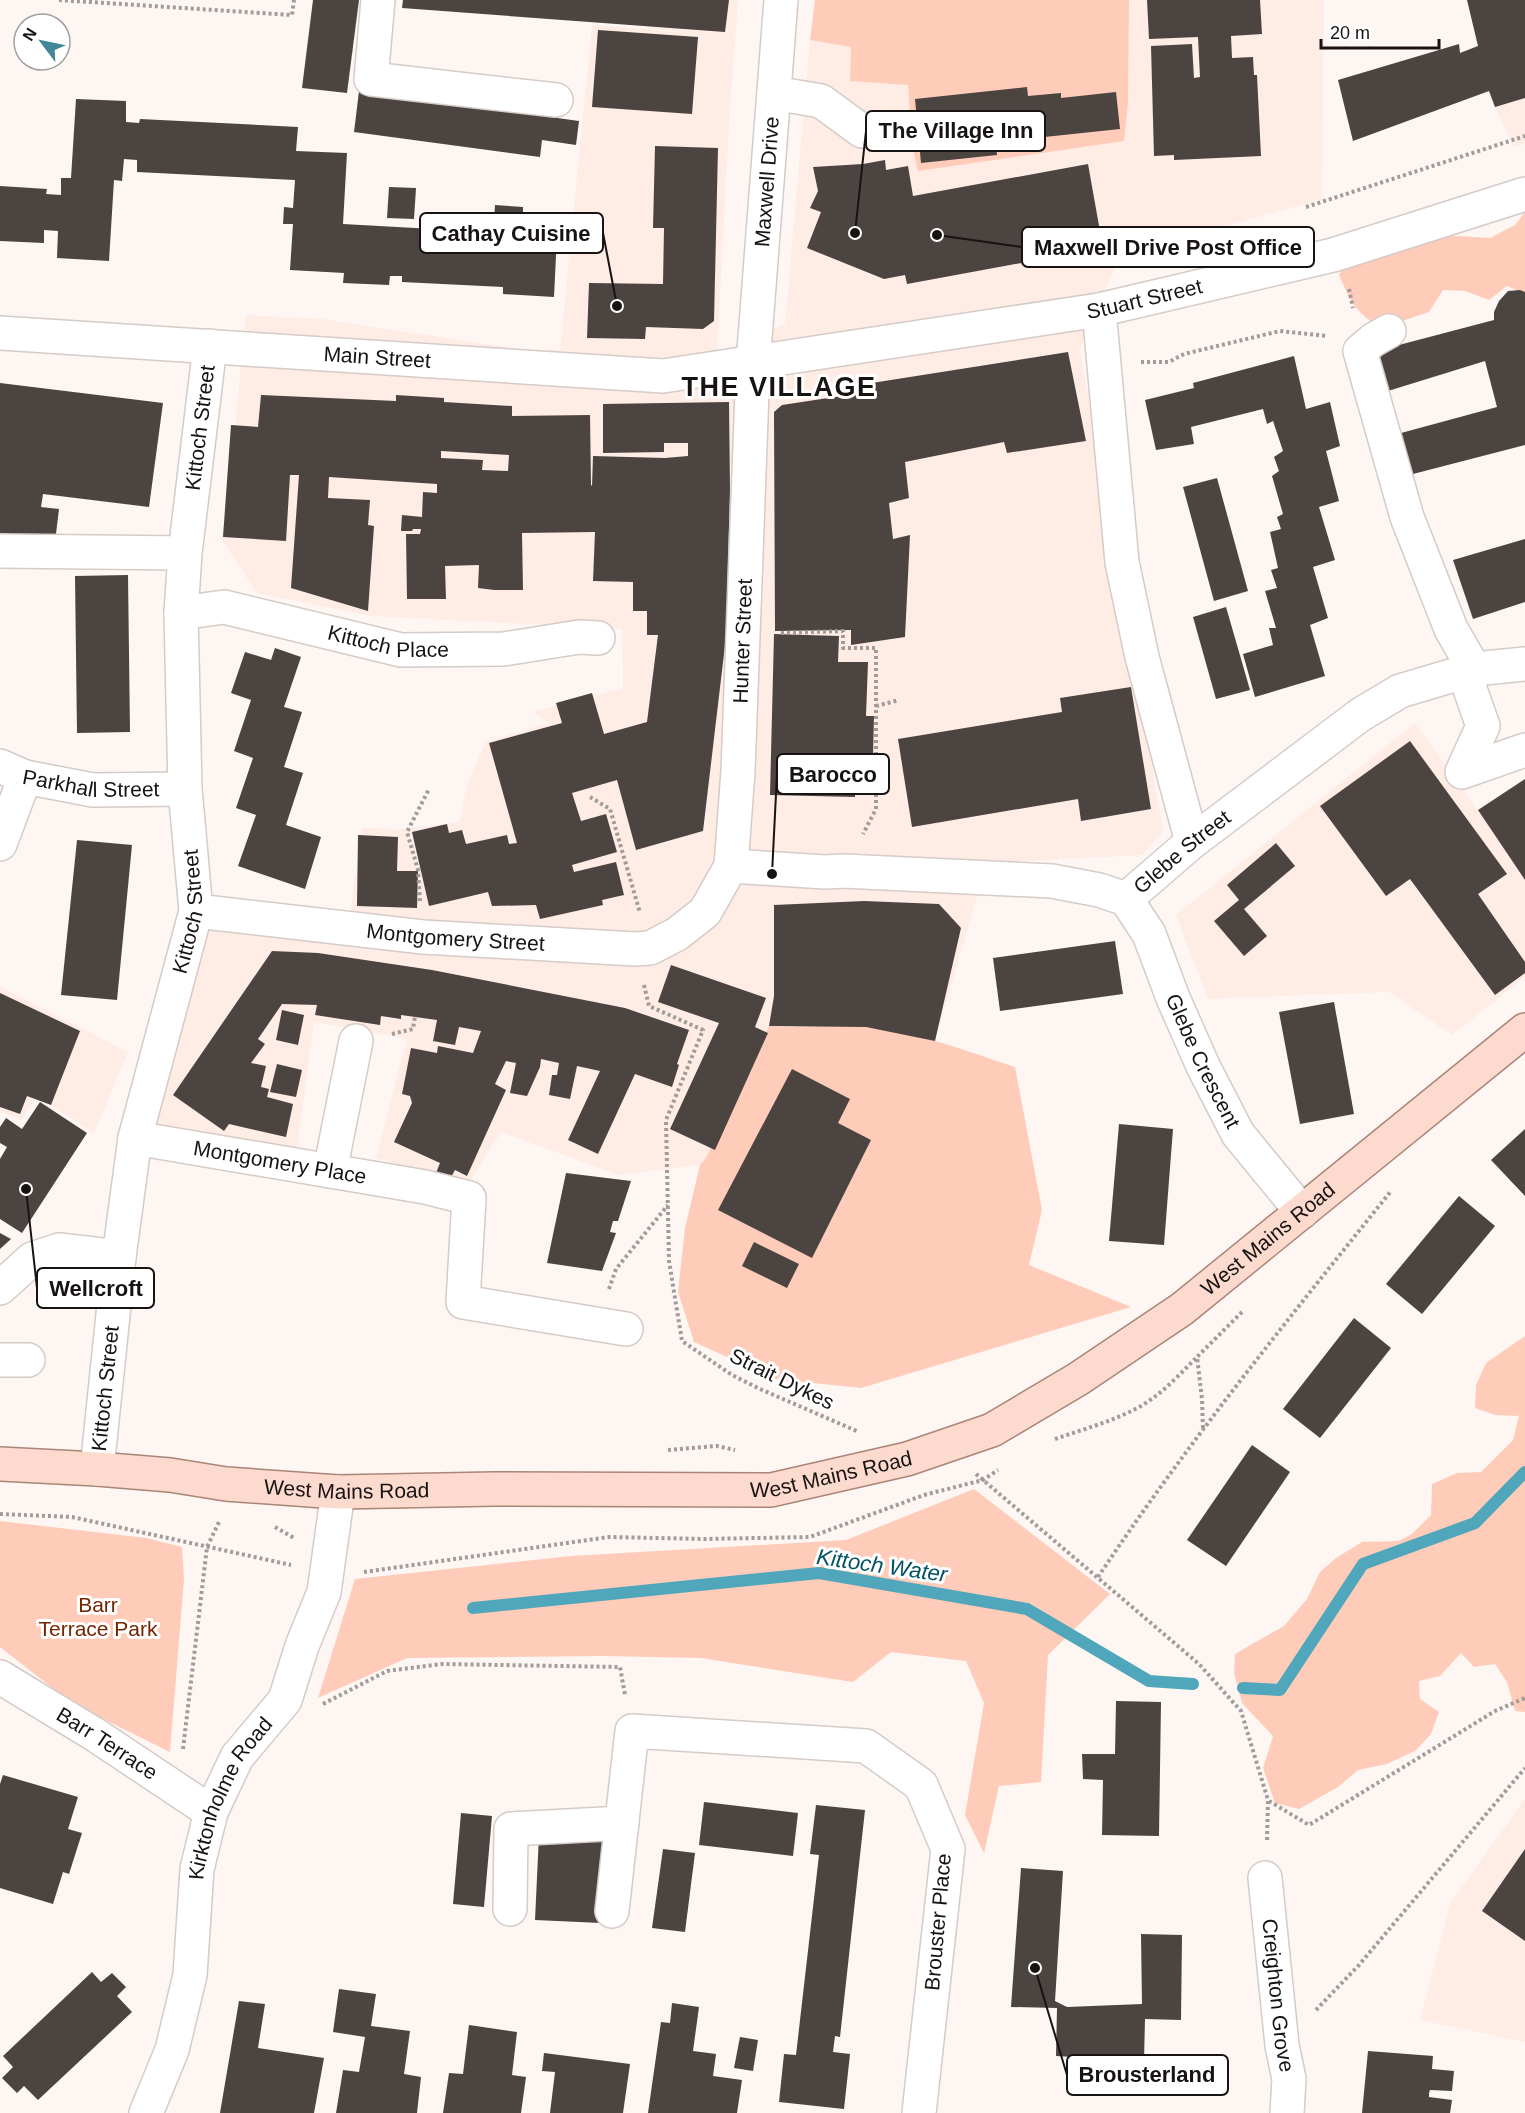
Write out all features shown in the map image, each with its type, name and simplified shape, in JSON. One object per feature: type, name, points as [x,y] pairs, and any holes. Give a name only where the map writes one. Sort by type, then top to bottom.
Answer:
[{"type":"main road","name":"West Mains Road","points":[[0,1464],[170,1475],[226,1484],[338,1492],[494,1489],[771,1490],[907,1459],[992,1430],[1078,1379],[1182,1309],[1525,1030]]},
{"type":"street","points":[[378,0],[371,79],[556,100]]},
{"type":"street","name":"Maxwell Drive","points":[[753,364],[781,0]]},
{"type":"street","points":[[774,93],[821,101],[862,131]]},
{"type":"street","name":"Stuart Street","points":[[753,364],[1099,310],[1334,255],[1525,194]]},
{"type":"street","points":[[1099,310],[1122,562],[1142,657],[1192,842]]},
{"type":"street","points":[[1389,332],[1372,340],[1360,351],[1407,517],[1469,671],[1483,726],[1462,772],[1525,750]]},
{"type":"street","name":"Main Street","points":[[0,333],[663,376],[753,364]]},
{"type":"street","name":"Kittoch Street","points":[[97,1469],[119,1257],[135,1138],[196,911],[184,789],[181,613],[185,553],[210,346]]},
{"type":"street","name":"Hunter Street","points":[[643,949],[677,934],[705,912],[731,866],[738,771],[753,364]]},
{"type":"street","points":[[0,551],[185,553]]},
{"type":"street","name":"Kittoch Place","points":[[181,613],[224,607],[401,650],[504,649],[579,637],[597,638]]},
{"type":"street","name":"Glebe Street","points":[[731,866],[1052,881],[1100,890],[1126,899],[1192,842],[1360,715],[1400,691],[1469,671],[1525,664]]},
{"type":"street","points":[[0,844],[13,771]]},
{"type":"street","name":"Parkhall Street","points":[[13,771],[93,790],[184,789]]},
{"type":"street","name":"Glebe Crescent","points":[[1126,899],[1149,934],[1173,998],[1203,1066],[1238,1134],[1302,1212]]},
{"type":"street","name":"Montgomery Street","points":[[196,911],[423,938],[643,949]]},
{"type":"street","points":[[330,1171],[356,1041]]},
{"type":"street","name":"Montgomery Place","points":[[135,1138],[425,1188],[469,1198],[463,1302],[612,1326]]},
{"type":"street","points":[[0,1288],[32,1259],[59,1250],[119,1257]]},
{"type":"street","name":"Kirktonholme Road","points":[[150,2112],[172,2050],[190,1975],[197,1869],[211,1812],[237,1757],[285,1700],[302,1646],[324,1592],[338,1492]]},
{"type":"street","name":"Barr Terrace","points":[[0,1677],[94,1734],[211,1812]]},
{"type":"street","points":[[612,1911],[632,1731]]},
{"type":"street","name":"Brouster Place","points":[[632,1731],[866,1746],[921,1785],[948,1849],[919,2113]]},
{"type":"street","points":[[510,1909],[511,1829],[622,1823]]},
{"type":"street","name":"Creighton Grove","points":[[1265,1878],[1282,2045],[1289,2079],[1287,2113]]},
{"type":"path","points":[[59,0],[292,15],[294,0]]},
{"type":"path","points":[[1306,207],[1525,136]]},
{"type":"path","points":[[1349,283],[1353,311]]},
{"type":"path","points":[[1102,344],[1132,362],[1169,362],[1184,354],[1280,331],[1330,336]]},
{"type":"path","points":[[743,645],[774,633],[843,632],[843,648],[876,648],[876,809],[834,871]]},
{"type":"path","points":[[876,706],[899,700]]},
{"type":"path","points":[[423,938],[418,870],[407,832],[429,789]]},
{"type":"path","points":[[590,797],[610,809],[643,949]]},
{"type":"path","name":"Strait Dykes","points":[[643,949],[649,1006],[704,1030],[666,1120],[669,1261],[682,1341],[732,1375],[868,1435]]},
{"type":"path","points":[[1098,1577],[1143,1510],[1203,1428],[1396,1183]]},
{"type":"path","points":[[612,1326],[616,1269],[668,1204]]},
{"type":"path","points":[[1203,1428],[1197,1357],[1251,1303]]},
{"type":"path","points":[[665,1450],[717,1446],[737,1451]]},
{"type":"path","points":[[972,1472],[1199,1664],[1241,1711],[1268,1800],[1265,1878]]},
{"type":"path","points":[[178,1791],[207,1547],[220,1521],[226,1484]]},
{"type":"path","points":[[285,1700],[314,1709],[387,1671],[442,1664],[620,1667],[632,1731]]},
{"type":"path","points":[[1268,1800],[1309,1825],[1495,1711],[1525,1698]]},
{"type":"path","points":[[1282,2045],[1359,1965],[1525,1768]]},
{"type":"shaded area","points":[[647,0],[738,0],[717,354],[785,324],[810,40],[851,46],[850,81],[908,85],[912,145],[918,171],[1128,103],[1129,0],[1324,0],[1322,199],[1120,256],[1080,349],[1163,831],[1142,855],[987,863],[935,1041],[866,1027],[769,1026],[706,1158],[700,1165],[618,1175],[501,1132],[467,1185],[376,1158],[407,1039],[314,1022],[295,1165],[135,1138],[196,911],[348,929],[362,828],[404,829],[460,822],[468,782],[486,742],[548,723],[533,712],[623,688],[622,629],[371,616],[257,593],[220,537],[226,519],[246,315],[322,319],[525,350],[560,350],[592,25],[691,33],[647,28]]},
{"type":"shaded area","points":[[1525,0],[1525,144],[1514,147],[1495,107],[1473,48],[1478,46]]},
{"type":"shaded area","points":[[1415,723],[1525,880],[1525,977],[1452,1035],[1389,992],[1208,999],[1176,915]]},
{"type":"shaded area","points":[[0,987],[128,1052],[94,1133],[51,1105],[35,1099],[21,1120],[0,1111]]},
{"type":"shaded area","points":[[1525,1799],[1525,2042],[1420,2020],[1450,1904]]},
{"type":"green space","points":[[815,0],[1129,0],[1128,103],[1124,141],[918,171],[912,145],[908,85],[850,81],[851,47],[810,40]]},
{"type":"green space","points":[[1525,212],[1525,294],[1507,286],[1489,300],[1465,291],[1443,290],[1429,312],[1381,328],[1365,317],[1355,306],[1339,275],[1347,260],[1441,235],[1490,238],[1515,225]]},
{"type":"green space","points":[[769,1026],[855,1026],[886,1029],[942,1043],[1015,1067],[1042,1210],[1029,1265],[1131,1307],[861,1388],[775,1379],[694,1342],[678,1292],[685,1228],[700,1165],[706,1158]]},
{"type":"green space","points":[[1525,1336],[1525,1712],[1515,1711],[1507,1682],[1495,1664],[1474,1667],[1461,1653],[1440,1676],[1419,1681],[1420,1699],[1439,1712],[1431,1734],[1415,1751],[1387,1764],[1358,1770],[1338,1787],[1299,1809],[1275,1803],[1263,1768],[1273,1736],[1242,1703],[1234,1673],[1235,1654],[1284,1626],[1307,1599],[1320,1572],[1336,1558],[1362,1542],[1399,1541],[1412,1534],[1431,1515],[1432,1484],[1457,1473],[1481,1472],[1513,1440],[1519,1416],[1495,1415],[1475,1408],[1476,1385],[1486,1363]]},
{"type":"green space","points":[[974,1489],[1110,1594],[1048,1655],[1041,1782],[999,1786],[984,1853],[965,1815],[984,1703],[966,1661],[891,1652],[853,1682],[701,1658],[603,1656],[407,1658],[318,1698],[355,1579],[571,1556],[846,1540]]},
{"type":"green space","name":"Barr Terrace Park","points":[[0,1521],[146,1538],[182,1547],[184,1579],[170,1752],[73,1704],[0,1647]]},
{"type":"building","points":[[313,0],[359,0],[347,93],[302,88]]},
{"type":"building","points":[[403,0],[729,0],[725,32],[402,8]]},
{"type":"building","points":[[1147,0],[1260,0],[1262,34],[1231,36],[1232,58],[1253,57],[1254,75],[1257,75],[1261,156],[1174,160],[1174,155],[1154,156],[1151,46],[1192,44],[1194,78],[1200,77],[1198,37],[1149,39]]},
{"type":"building","points":[[1467,0],[1525,0],[1525,98],[1495,107],[1489,91],[1353,141],[1338,80],[1459,44],[1460,53],[1478,46]]},
{"type":"building","points":[[598,30],[698,37],[692,114],[592,107]]},
{"type":"building","points":[[1027,87],[1028,96],[1061,93],[1061,98],[1116,92],[1120,129],[996,142],[997,155],[921,163],[915,99]]},
{"type":"building","points":[[359,91],[579,121],[576,145],[542,140],[540,157],[354,132]]},
{"type":"building","points":[[76,99],[126,101],[126,122],[139,123],[140,119],[298,127],[296,151],[347,153],[343,224],[557,236],[554,297],[503,294],[503,287],[402,282],[402,276],[390,276],[389,285],[343,283],[344,273],[290,270],[293,224],[283,224],[284,207],[293,208],[295,180],[137,172],[137,160],[124,159],[122,181],[114,180],[109,261],[57,258],[58,231],[44,230],[44,243],[0,241],[0,186],[47,189],[46,194],[61,195],[61,178],[71,178]]},
{"type":"building","points":[[655,146],[718,148],[714,321],[703,329],[646,327],[645,339],[587,338],[589,283],[663,284],[664,228],[653,228]]},
{"type":"building","points":[[885,160],[886,170],[908,166],[913,196],[1088,164],[1103,248],[907,284],[905,275],[884,279],[807,248],[821,212],[810,208],[818,191],[813,167],[863,164]]},
{"type":"building","points":[[389,187],[416,188],[414,219],[387,218]]},
{"type":"building","points":[[495,205],[523,207],[523,222],[494,221]]},
{"type":"building","points":[[1508,291],[1525,292],[1525,445],[1413,474],[1401,433],[1497,407],[1485,361],[1388,391],[1376,351],[1494,320],[1494,312],[1499,301]]},
{"type":"building","points":[[1068,352],[1086,441],[1007,453],[1004,442],[905,462],[909,498],[889,503],[893,539],[910,535],[905,637],[851,645],[851,630],[775,631],[774,412],[782,405],[861,393],[859,385]]},
{"type":"building","points":[[1294,356],[1306,409],[1330,402],[1340,446],[1326,451],[1339,501],[1319,507],[1335,560],[1313,567],[1328,618],[1310,625],[1325,676],[1255,697],[1243,654],[1273,645],[1269,628],[1276,628],[1265,591],[1277,588],[1271,570],[1278,568],[1270,532],[1281,529],[1277,517],[1283,514],[1272,476],[1279,471],[1274,457],[1283,451],[1273,421],[1267,424],[1263,409],[1191,427],[1194,444],[1156,450],[1145,400],[1194,388],[1193,383]]},
{"type":"building","points":[[0,383],[163,403],[149,507],[43,494],[41,507],[59,509],[55,542],[0,534]]},
{"type":"building","points":[[261,395],[396,401],[396,395],[444,398],[444,402],[512,406],[512,416],[590,415],[592,486],[593,456],[665,458],[688,456],[688,443],[664,443],[664,452],[603,453],[603,404],[729,402],[730,489],[726,637],[703,831],[636,850],[617,780],[572,793],[581,821],[606,814],[617,852],[572,865],[574,872],[616,862],[624,895],[602,900],[603,905],[540,919],[536,905],[492,906],[488,892],[429,906],[412,832],[447,824],[449,833],[462,830],[466,844],[507,835],[509,844],[517,843],[489,743],[562,723],[556,703],[592,693],[604,734],[647,722],[658,635],[647,635],[647,611],[633,611],[633,582],[593,581],[595,532],[522,533],[523,590],[478,588],[479,565],[445,566],[446,599],[407,599],[406,534],[420,534],[421,529],[401,531],[402,515],[422,517],[423,492],[437,493],[437,484],[329,477],[328,498],[370,500],[368,525],[374,526],[368,611],[291,588],[299,475],[290,475],[286,541],[223,537],[231,425],[258,427]],"holes":[[[441,451],[509,455],[508,471],[482,470],[483,460],[441,458]]]},
{"type":"building","points":[[1217,478],[1248,591],[1214,601],[1183,487]]},
{"type":"building","points":[[1525,539],[1525,602],[1473,619],[1453,560]]},
{"type":"building","points":[[128,575],[130,732],[77,733],[75,576]]},
{"type":"building","points":[[1226,607],[1250,690],[1216,699],[1193,617]]},
{"type":"building","points":[[774,634],[839,636],[838,662],[868,662],[866,716],[874,716],[873,756],[856,756],[855,797],[770,795]]},
{"type":"building","points":[[275,648],[301,657],[284,707],[302,712],[284,767],[303,773],[286,825],[321,837],[305,889],[238,866],[256,815],[236,808],[253,758],[234,751],[251,700],[231,693],[245,652],[271,660]]},
{"type":"building","points":[[1131,687],[1151,809],[1081,821],[1078,799],[912,827],[898,739],[1062,712],[1060,698]]},
{"type":"building","points":[[1410,741],[1507,874],[1478,894],[1525,962],[1525,973],[1495,995],[1410,879],[1386,896],[1320,806]]},
{"type":"building","points":[[1525,779],[1525,880],[1478,810]]},
{"type":"building","points":[[358,835],[398,837],[397,871],[418,871],[417,908],[357,906]]},
{"type":"building","points":[[77,840],[132,845],[117,1000],[61,995]]},
{"type":"building","points":[[1276,843],[1295,866],[1244,909],[1267,936],[1244,956],[1214,921],[1239,900],[1227,885]]},
{"type":"building","points":[[864,901],[939,904],[961,928],[935,1041],[866,1027],[769,1026],[774,996],[774,905]]},
{"type":"building","points":[[1115,941],[1123,994],[1000,1011],[993,958]]},
{"type":"building","points":[[272,951],[318,953],[432,970],[625,1008],[689,1030],[672,1087],[635,1074],[598,1154],[568,1140],[600,1071],[577,1066],[570,1099],[549,1095],[552,1075],[557,1075],[559,1063],[541,1059],[540,1067],[527,1096],[510,1093],[516,1063],[506,1061],[495,1084],[506,1090],[467,1176],[455,1170],[450,1179],[436,1173],[440,1163],[394,1142],[412,1103],[410,1096],[402,1094],[411,1048],[437,1053],[438,1046],[473,1053],[481,1031],[459,1027],[455,1045],[433,1041],[437,1020],[401,1015],[401,1019],[381,1016],[380,1025],[315,1015],[317,1005],[282,1004],[258,1039],[265,1044],[251,1063],[266,1066],[261,1087],[269,1089],[267,1097],[293,1104],[286,1137],[229,1124],[224,1131],[173,1095]]},
{"type":"building","points":[[671,965],[766,998],[755,1027],[768,1033],[715,1150],[670,1129],[719,1023],[658,1002]]},
{"type":"building","points":[[0,993],[80,1031],[51,1105],[27,1096],[20,1114],[0,1107]]},
{"type":"building","points":[[1334,1002],[1354,1114],[1300,1124],[1279,1012]]},
{"type":"building","points":[[282,1010],[304,1015],[298,1045],[276,1040]]},
{"type":"building","points":[[277,1064],[302,1070],[296,1097],[270,1092]]},
{"type":"building","points":[[792,1069],[850,1099],[838,1123],[871,1140],[812,1258],[718,1210]]},
{"type":"building","points":[[40,1102],[87,1133],[22,1233],[0,1219],[0,1159],[7,1147],[0,1143],[0,1127],[6,1118],[22,1129]]},
{"type":"building","points":[[1119,1124],[1173,1129],[1164,1245],[1109,1241]]},
{"type":"building","points":[[1525,1129],[1525,1196],[1491,1160]]},
{"type":"building","points":[[566,1173],[631,1181],[618,1221],[613,1221],[610,1232],[616,1233],[602,1271],[547,1263]]},
{"type":"building","points":[[1459,1196],[1495,1226],[1422,1314],[1386,1284]]},
{"type":"building","points":[[0,1233],[11,1239],[0,1249]]},
{"type":"building","points":[[754,1242],[799,1264],[787,1288],[742,1266]]},
{"type":"building","points":[[1354,1318],[1391,1348],[1320,1438],[1283,1409]]},
{"type":"building","points":[[1252,1445],[1290,1472],[1226,1566],[1187,1540]]},
{"type":"building","points":[[1116,1701],[1161,1702],[1159,1836],[1102,1835],[1103,1780],[1083,1779],[1082,1754],[1115,1754]]},
{"type":"building","points":[[3,1775],[78,1797],[68,1829],[82,1833],[69,1874],[63,1872],[53,1904],[0,1888],[0,1784]]},
{"type":"building","points":[[704,1802],[798,1813],[793,1856],[699,1845]]},
{"type":"building","points":[[816,1805],[865,1810],[840,2037],[835,2036],[833,2052],[850,2054],[844,2109],[779,2102],[784,2054],[796,2055],[819,1855],[810,1854]]},
{"type":"building","points":[[461,1813],[492,1816],[484,1907],[453,1904]]},
{"type":"building","points":[[539,1835],[605,1838],[601,1923],[535,1920]]},
{"type":"building","points":[[663,1849],[695,1853],[685,1932],[652,1928]]},
{"type":"building","points":[[1525,1849],[1525,1941],[1482,1911]]},
{"type":"building","points":[[1021,1868],[1063,1871],[1055,2001],[1067,2007],[1142,2004],[1141,1934],[1182,1935],[1181,2020],[1145,2019],[1144,2061],[1056,2056],[1057,2008],[1011,2007]]},
{"type":"building","points":[[92,1972],[101,1982],[112,1973],[126,1987],[117,1996],[132,2012],[38,2100],[24,2086],[17,2093],[2,2078],[13,2067],[3,2056]]},
{"type":"building","points":[[339,1989],[376,1994],[371,2026],[410,2031],[404,2074],[421,2077],[417,2113],[336,2113],[343,2070],[359,2072],[365,2037],[333,2032]]},
{"type":"building","points":[[239,2001],[265,2004],[258,2048],[324,2058],[314,2113],[220,2113]]},
{"type":"building","points":[[672,2003],[699,2007],[693,2051],[716,2054],[713,2076],[742,2080],[737,2113],[648,2113],[661,2022],[670,2023]]},
{"type":"building","points":[[469,2025],[517,2032],[512,2075],[526,2077],[521,2113],[443,2113],[449,2073],[463,2074]]},
{"type":"building","points":[[740,2037],[758,2040],[753,2071],[734,2068]]},
{"type":"building","points":[[1368,2051],[1433,2056],[1432,2069],[1454,2071],[1452,2091],[1430,2090],[1429,2093],[1429,2097],[1452,2100],[1450,2113],[1362,2113]]},
{"type":"building","points":[[544,2053],[630,2064],[623,2113],[550,2113],[555,2072],[542,2071]]},
{"type":"waterway","name":"Kittoch Water","points":[[1243,1688],[1280,1690],[1363,1564],[1475,1523],[1525,1472]]},
{"type":"waterway","name":"Kittoch Water","points":[[473,1608],[819,1573],[1027,1609],[1149,1681],[1193,1684]]},
{"type":"place","name":"The Village Inn","points":[[855,233]]},
{"type":"place","name":"Maxwell Drive Post Office","points":[[937,235]]},
{"type":"place","name":"Cathay Cuisine","points":[[617,306]]},
{"type":"place","name":"Barocco","points":[[772,874]]},
{"type":"place","name":"Wellcroft","points":[[26,1189]]},
{"type":"place","name":"Brousterland","points":[[1035,1968]]},
{"type":"district","name":"THE VILLAGE","points":[[779,387]]}]
